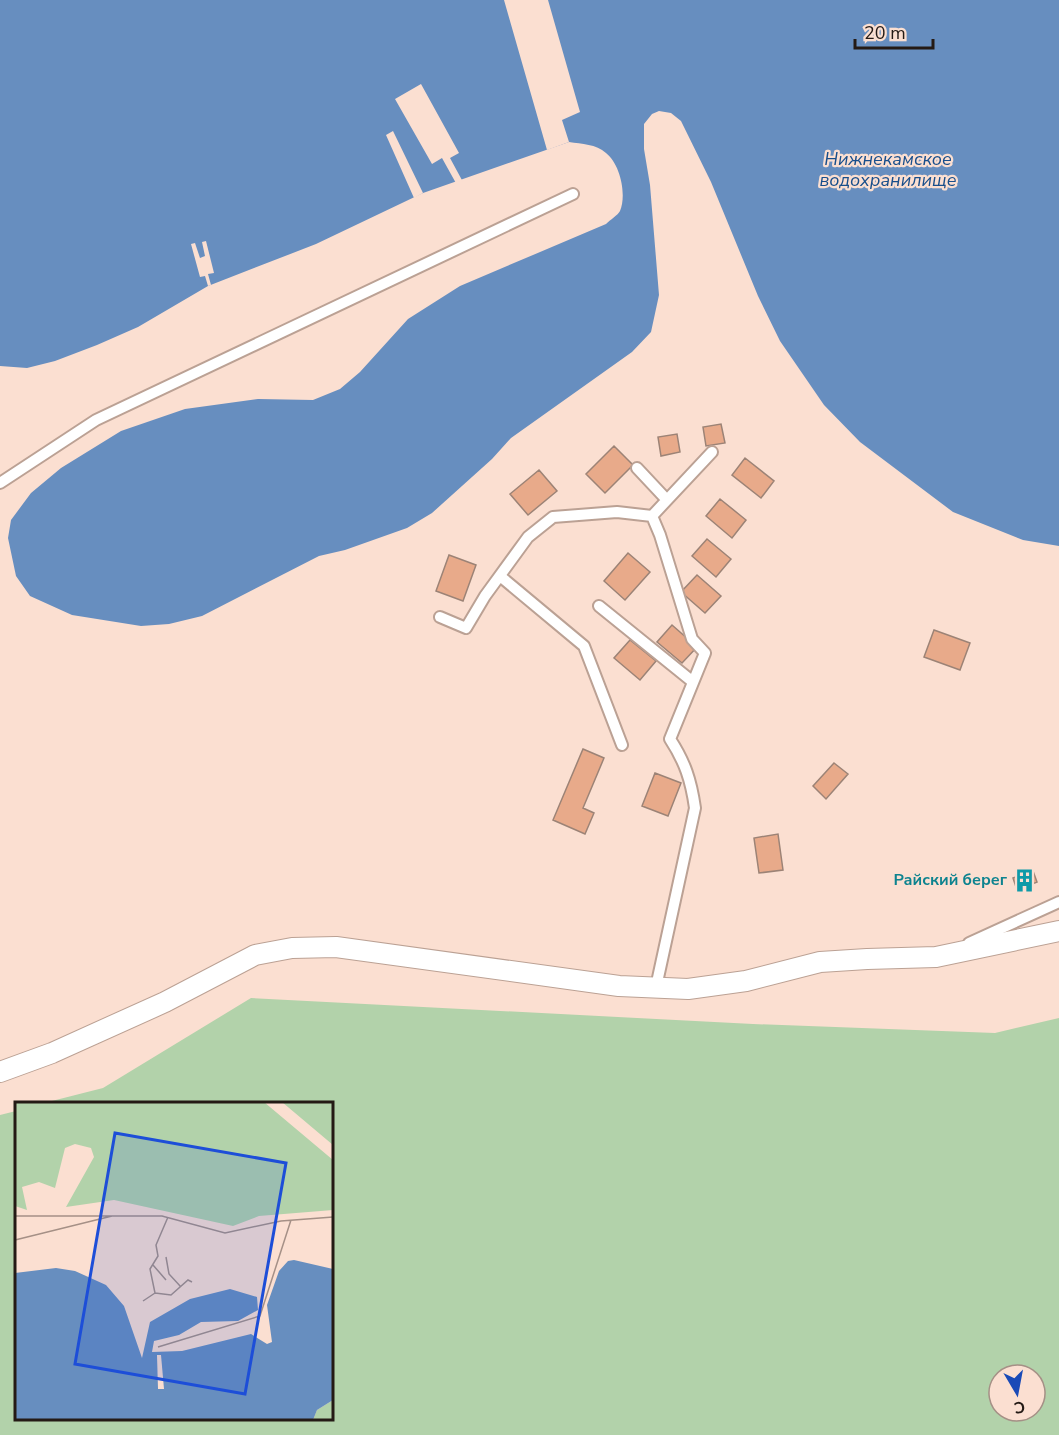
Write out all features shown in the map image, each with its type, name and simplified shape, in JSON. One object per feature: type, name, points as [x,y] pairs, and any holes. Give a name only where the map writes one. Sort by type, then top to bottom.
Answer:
[{"type":"street","points":[[0,1072],[52,1053],[165,1002],[255,955],[292,948],[336,947],[619,986],[688,988],[746,981],[820,963],[936,957],[1059,931]]},
{"type":"lane","points":[[0,483],[96,420],[573,195]]},
{"type":"lane","points":[[652,516],[712,452]]},
{"type":"lane","points":[[637,468],[667,500]]},
{"type":"lane","points":[[440,617],[466,628],[528,537],[553,517],[617,512],[652,516]]},
{"type":"lane","points":[[652,516],[692,639],[705,654],[670,739],[682,758],[692,782],[695,808],[656,987]]},
{"type":"lane","points":[[500,576],[584,646],[622,745]]},
{"type":"lane","points":[[599,606],[693,682]]},
{"type":"lane","points":[[936,957],[1059,902]]},
{"type":"green space","points":[[251,998],[753,1024],[995,1033],[1059,1018],[1059,1435],[0,1435],[0,1115],[15,1111],[15,1420],[333,1420],[333,1102],[48,1102],[103,1088]]},
{"type":"water","name":"Нижнекамское водохранилище","points":[[0,0],[1059,0],[1059,546],[1023,540],[953,512],[860,442],[824,405],[780,341],[758,296],[711,182],[681,121],[671,113],[659,111],[652,114],[644,124],[644,149],[650,185],[659,295],[651,332],[632,352],[511,438],[492,459],[432,513],[407,528],[345,550],[319,556],[202,616],[169,624],[141,626],[72,615],[30,596],[16,576],[8,538],[11,520],[31,493],[61,468],[121,431],[185,409],[258,399],[313,400],[340,389],[360,372],[408,319],[460,286],[606,224],[620,211],[623,196],[621,180],[615,164],[606,153],[593,146],[569,142],[423,193],[316,244],[208,286],[138,327],[97,345],[55,361],[27,368],[0,366]]},
{"type":"pier","points":[[504,0],[548,0],[580,112],[562,120],[569,142],[547,150]]},
{"type":"pier","points":[[421,84],[459,153],[450,158],[463,182],[457,185],[442,158],[432,164],[395,99]]},
{"type":"pier","points":[[393,131],[423,193],[414,198],[386,135]]},
{"type":"pier","points":[[206,241],[214,273],[208,274],[211,285],[208,286],[205,276],[200,277],[191,244],[195,243],[200,258],[205,256],[202,242]]},
{"type":"building","points":[[721,424],[725,443],[706,446],[703,427]]},
{"type":"building","points":[[677,434],[680,452],[661,456],[658,437]]},
{"type":"building","points":[[614,446],[633,465],[605,493],[586,474]]},
{"type":"building","points":[[745,458],[774,481],[761,498],[732,475]]},
{"type":"building","points":[[539,470],[557,491],[528,515],[510,494]]},
{"type":"building","points":[[720,499],[746,520],[732,538],[706,516]]},
{"type":"building","points":[[707,539],[731,559],[716,577],[692,556]]},
{"type":"building","points":[[628,553],[650,572],[625,600],[604,581]]},
{"type":"building","points":[[449,555],[476,565],[463,601],[436,591]]},
{"type":"building","points":[[697,575],[721,596],[705,613],[681,592]]},
{"type":"building","points":[[672,625],[697,647],[682,663],[657,642]]},
{"type":"building","points":[[934,630],[970,643],[960,670],[924,657]]},
{"type":"building","points":[[630,640],[656,661],[640,680],[614,658]]},
{"type":"building","points":[[583,749],[604,758],[583,808],[594,813],[585,834],[553,820]]},
{"type":"building","points":[[834,763],[848,774],[826,799],[813,786]]},
{"type":"building","points":[[655,773],[681,783],[668,816],[642,806]]},
{"type":"building","points":[[778,834],[783,870],[759,873],[754,838]]},
{"type":"building","name":"Райский берег","points":[[1033,871],[1037,882],[1017,890],[1013,878]]},
{"type":"place","name":"Райский берег","points":[[1025,880]]}]
